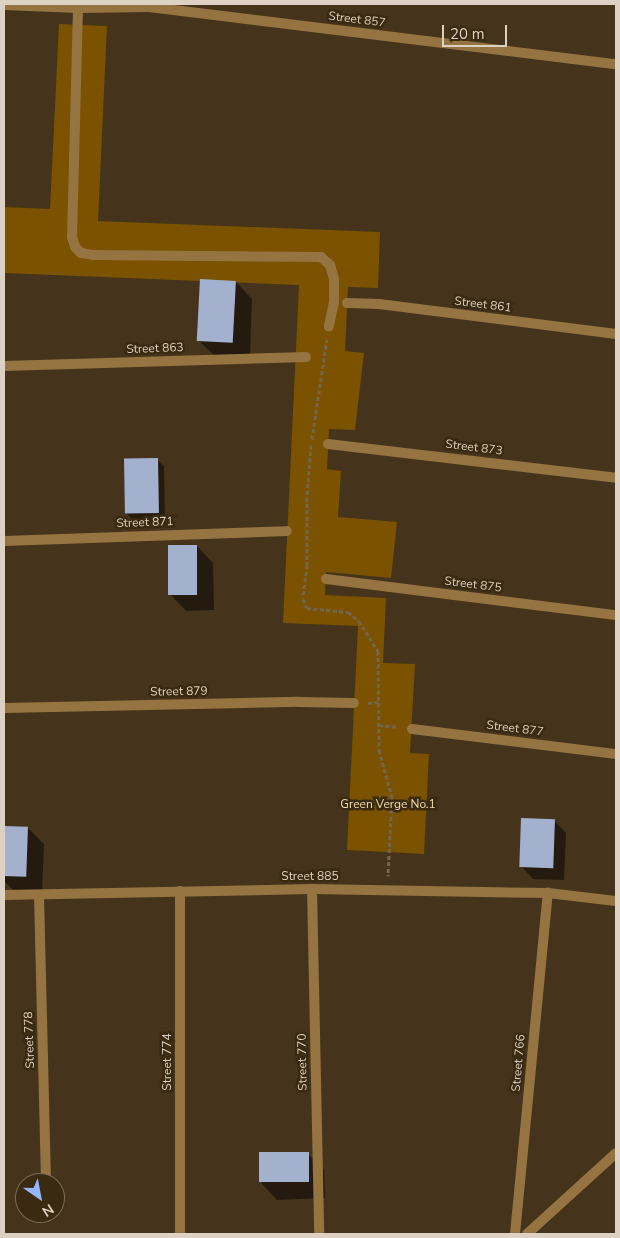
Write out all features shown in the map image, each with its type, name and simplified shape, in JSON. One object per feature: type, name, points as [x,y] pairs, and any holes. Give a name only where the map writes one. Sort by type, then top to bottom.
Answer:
[{"type":"street","name":"Street 857","points":[[4,5],[78,8],[149,7],[616,64]]},
{"type":"street","points":[[78,8],[72,237],[75,247],[81,253],[93,255],[322,257],[330,265],[334,279],[334,302],[329,326]]},
{"type":"street","name":"Street 861","points":[[347,303],[379,304],[616,334]]},
{"type":"street","name":"Street 863","points":[[4,366],[306,357]]},
{"type":"street","name":"Street 873","points":[[328,444],[616,478]]},
{"type":"street","name":"Street 871","points":[[4,540],[287,531]]},
{"type":"street","name":"Street 875","points":[[326,580],[616,615]]},
{"type":"street","name":"Street 879","points":[[4,708],[299,702],[354,703]]},
{"type":"street","name":"Street 877","points":[[412,729],[616,754]]},
{"type":"street","name":"Street 885","points":[[4,895],[312,890],[548,894],[616,901]]},
{"type":"street","name":"Street 770","points":[[312,890],[320,1234]]},
{"type":"street","name":"Street 774","points":[[180,891],[180,1234]]},
{"type":"street","name":"Street 766","points":[[515,1234],[548,894]]},
{"type":"street","name":"Street 778","points":[[38,895],[46,1173]]},
{"type":"street","points":[[527,1234],[616,1153]]},
{"type":"path","points":[[329,326],[308,474],[306,565],[303,599],[308,608],[348,612],[359,621],[378,651],[379,750],[392,797],[387,891]]},
{"type":"green space","name":"Green Verge No.1","points":[[59,24],[107,26],[98,221],[380,232],[378,288],[348,287],[345,351],[364,353],[355,430],[329,429],[327,469],[341,471],[338,517],[397,522],[391,578],[326,572],[325,595],[386,598],[383,663],[415,664],[410,753],[429,754],[424,854],[347,850],[358,626],[283,623],[299,285],[4,273],[4,207],[50,209]]},
{"type":"building","points":[[200,279],[236,281],[233,343],[197,341]]},
{"type":"building","points":[[158,458],[159,513],[125,514],[124,459]]},
{"type":"building","points":[[168,545],[197,545],[197,595],[168,595]]},
{"type":"building","points":[[521,818],[555,819],[553,868],[519,867]]},
{"type":"building","points":[[4,826],[28,827],[26,877],[4,876]]},
{"type":"building","points":[[259,1152],[309,1152],[309,1182],[259,1182]]}]
